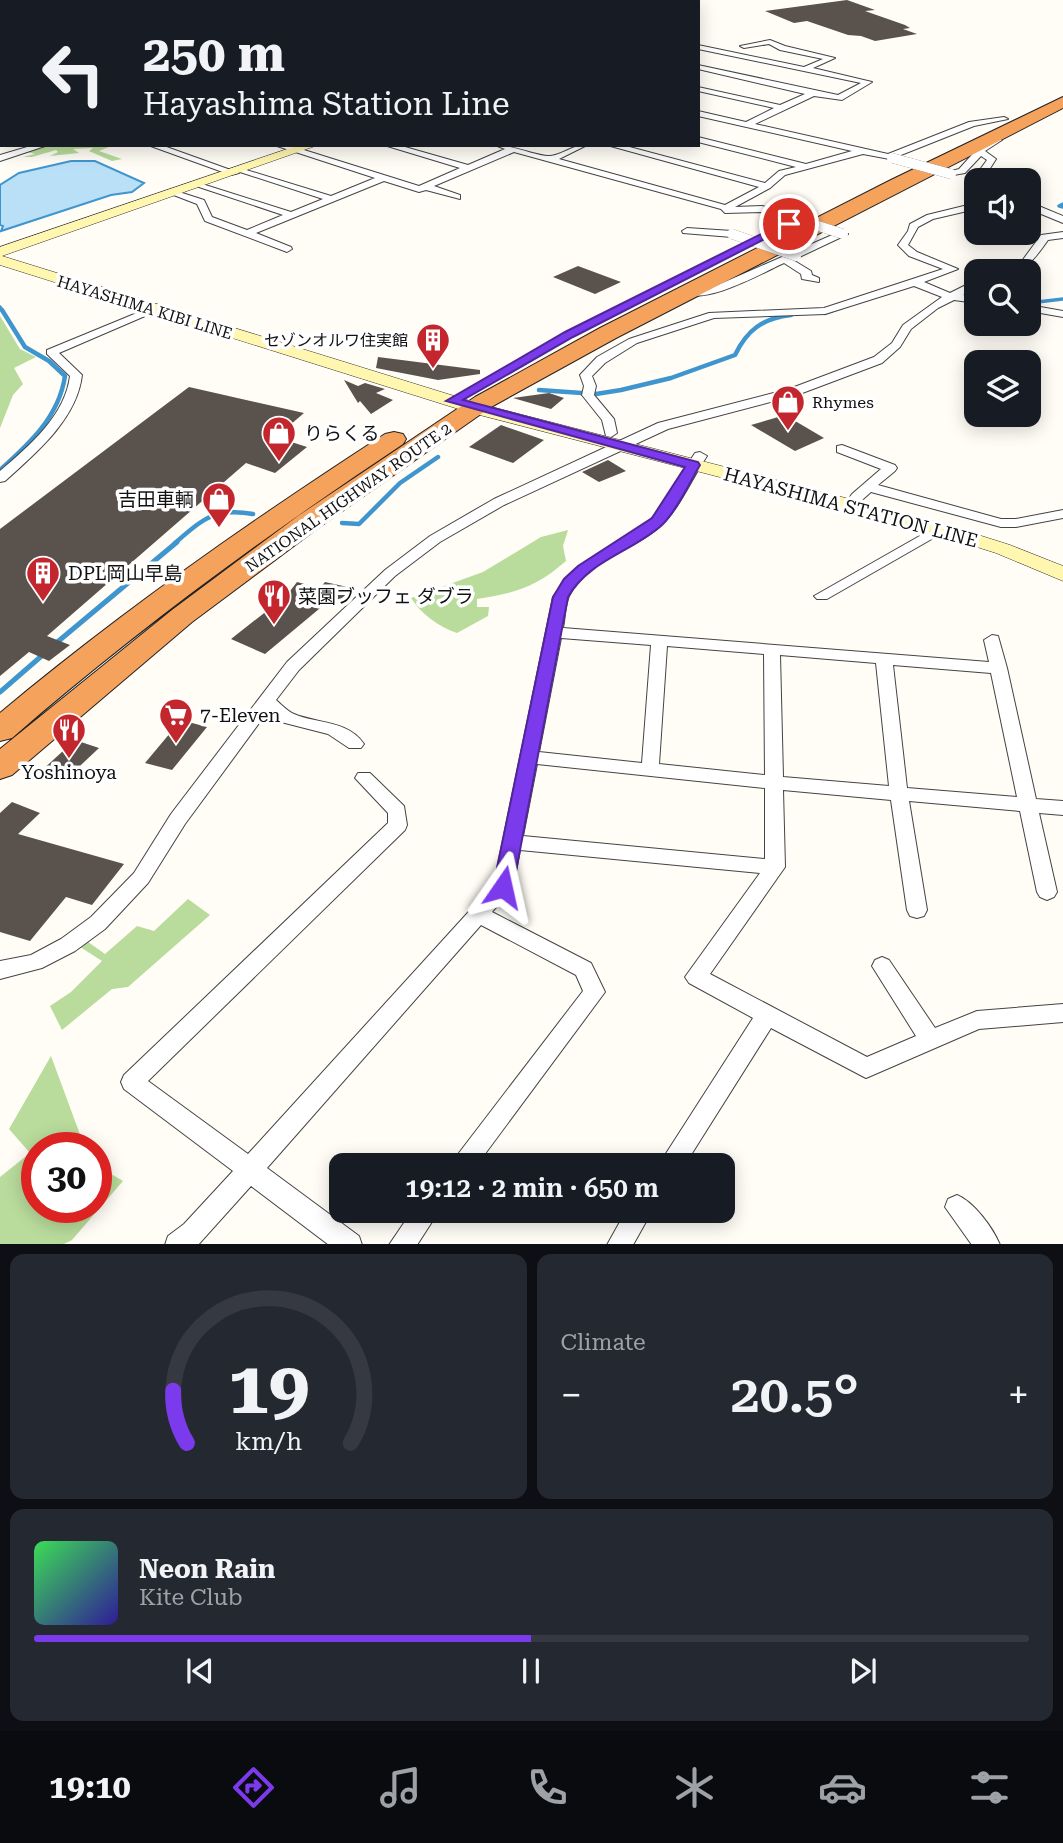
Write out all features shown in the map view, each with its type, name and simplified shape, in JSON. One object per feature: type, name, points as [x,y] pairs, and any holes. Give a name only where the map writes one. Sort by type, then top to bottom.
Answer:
[{"type":"highway","name":"NATIONAL HIGHWAY ROUTE 2","points":[[0,730],[172,592],[309,494],[470,404],[1009,123],[1063,90]]},
{"type":"highway","name":"NATIONAL HIGHWAY ROUTE 2","points":[[0,766],[193,608],[470,404],[522,359],[691,271],[1009,123],[1063,102]]},
{"type":"main road","points":[[176,194],[307,147]]},
{"type":"main road","name":"HAYASHIMA KIBI LINE","points":[[0,260],[153,310],[470,404]]},
{"type":"main road","name":"HAYASHIMA STATION LINE","points":[[470,404],[621,439],[939,529],[1003,549],[1063,573]]},
{"type":"main road","name":"HAYASHIMA STATION LINE","points":[[696,461],[863,492],[979,529],[1063,560]]},
{"type":"street","points":[[700,64],[762,38]]},
{"type":"street","points":[[700,39],[741,46],[770,42],[783,48],[831,58],[805,69]]},
{"type":"street","points":[[700,47],[868,82],[839,98],[700,65]]},
{"type":"street","points":[[703,91],[782,108]]},
{"type":"street","points":[[747,124],[813,93]]},
{"type":"street","points":[[700,113],[951,174],[962,171],[986,146],[1014,131],[1009,123],[972,124],[891,158]]},
{"type":"street","points":[[700,139],[807,166]]},
{"type":"street","points":[[0,158],[37,147]]},
{"type":"street","points":[[158,147],[332,199]]},
{"type":"street","points":[[284,147],[419,189],[513,149]]},
{"type":"street","points":[[395,147],[468,168]]},
{"type":"street","points":[[506,147],[726,208],[725,211],[762,209],[843,234],[713,291],[687,292]]},
{"type":"street","points":[[551,159],[578,147]]},
{"type":"street","points":[[619,147],[766,186]]},
{"type":"street","points":[[726,208],[766,186],[782,173],[863,151]]},
{"type":"street","points":[[981,152],[992,159],[986,168]]},
{"type":"street","points":[[247,233],[383,178]]},
{"type":"street","points":[[202,185],[292,215]]},
{"type":"street","points":[[424,187],[457,197]]},
{"type":"street","points":[[0,252],[176,194],[201,202],[208,219],[287,249]]},
{"type":"street","points":[[621,439],[588,394],[590,386],[586,375],[601,360],[637,340],[713,315],[835,310],[859,298],[953,268],[913,254],[903,245],[914,231],[913,226],[930,217],[964,209]]},
{"type":"street","points":[[1041,210],[1063,220]]},
{"type":"street","points":[[687,231],[732,234],[791,258],[807,273],[806,277],[815,280]]},
{"type":"street","points":[[1029,259],[1045,237],[1063,235]]},
{"type":"street","points":[[914,282],[950,298],[964,299]]},
{"type":"street","points":[[1,975],[68,945],[98,923],[141,878],[178,819],[293,666],[390,573],[436,539],[499,502],[621,439],[793,392],[878,360],[896,345],[907,327],[964,290]]},
{"type":"street","points":[[0,478],[50,428],[73,393],[76,375],[51,352],[153,310]]},
{"type":"street","points":[[1041,310],[1063,314]]},
{"type":"street","points":[[842,449],[890,468],[863,492]]},
{"type":"street","points":[[177,1244],[193,1233],[503,887],[561,597],[569,583],[600,556],[658,521],[696,461]]},
{"type":"street","points":[[863,492],[1001,523],[1016,523],[1063,514]]},
{"type":"street","points":[[822,596],[939,529]]},
{"type":"street","points":[[554,632],[999,668]]},
{"type":"street","points":[[992,640],[1047,892]]},
{"type":"street","points":[[650,770],[659,641]]},
{"type":"street","points":[[772,651],[775,867],[696,977],[766,1017],[866,1068],[977,1020],[1063,1013]]},
{"type":"street","points":[[884,660],[899,794],[917,910]]},
{"type":"street","points":[[266,701],[286,718],[334,730],[355,744]]},
{"type":"street","points":[[529,757],[775,783],[1063,808]]},
{"type":"street","points":[[349,1244],[132,1082],[398,825],[397,811],[364,778]]},
{"type":"street","points":[[512,842],[775,867]]},
{"type":"street","points":[[471,1153],[594,992],[584,969],[479,915]]},
{"type":"street","points":[[881,966],[931,1040]]},
{"type":"street","points":[[678,1153],[766,1017]]},
{"type":"street","points":[[957,1207],[988,1244]]},
{"type":"street","points":[[401,1244],[418,1223]]},
{"type":"street","points":[[619,1244],[632,1223]]},
{"type":"green space","points":[[43,147],[109,147],[99,151],[122,159],[112,161],[89,151],[93,148],[73,149],[79,153],[50,156],[58,152],[56,150],[23,157],[35,154],[28,152]]},
{"type":"green space","points":[[0,316],[20,349],[36,357],[14,368],[23,384],[13,395],[0,428]]},
{"type":"green space","points":[[568,530],[563,546],[566,561],[525,588],[477,599],[477,607],[489,607],[488,616],[457,633],[431,619],[411,598],[483,572],[541,537]]},
{"type":"green space","points":[[188,899],[210,915],[128,987],[112,989],[62,1030],[50,1006],[71,992],[102,961],[77,945],[84,939],[105,954],[137,926],[154,931]]},
{"type":"green space","points":[[51,1056],[79,1132],[21,1132],[21,1143],[9,1129]]},
{"type":"green space","points":[[21,1160],[21,1223],[87,1223],[72,1240],[64,1244],[0,1244],[0,1177]]},
{"type":"green space","points":[[112,1174],[123,1181],[112,1194]]},
{"type":"water","points":[[71,161],[95,161],[144,183],[132,192],[111,195],[1,231],[3,226],[0,225],[0,185],[19,173]]},
{"type":"building","points":[[847,0],[875,10],[865,11],[905,25],[910,28],[903,29],[917,34],[875,41],[807,21],[794,23],[765,11]]},
{"type":"building","points":[[578,266],[621,282],[595,294],[553,277]]},
{"type":"building","name":"セゾンオルワ住実館","points":[[378,357],[480,370],[480,374],[438,380],[376,368]]},
{"type":"building","points":[[344,380],[358,386],[365,383],[385,389],[376,393],[393,400],[371,414],[360,401],[358,403]]},
{"type":"building","name":"DPL岡山早島","points":[[189,387],[304,413],[276,437],[307,447],[275,473],[246,463],[47,636],[70,645],[49,661],[29,652],[0,676],[0,529]]},
{"type":"building","points":[[549,393],[564,398],[551,409],[513,398]]},
{"type":"building","name":"Rhymes","points":[[785,415],[824,438],[795,451],[751,425]]},
{"type":"building","points":[[501,425],[544,440],[513,463],[469,447]]},
{"type":"building","points":[[608,460],[626,471],[599,482],[582,472]]},
{"type":"building","name":"菜園ブッフェ ダブラ","points":[[297,582],[320,588],[325,582],[352,588],[336,607],[325,604],[265,654],[231,639],[287,595]]},
{"type":"building","name":"7-Eleven","points":[[181,720],[207,727],[172,770],[145,763]]},
{"type":"building","name":"Yoshinoya","points":[[75,740],[99,748],[64,781],[40,772]]},
{"type":"building","points":[[12,802],[40,813],[18,834],[124,864],[92,905],[66,897],[30,941],[0,932],[0,813]]},
{"type":"waterway","points":[[1063,204],[1059,206],[1063,207]]},
{"type":"waterway","points":[[1041,302],[1063,299]]},
{"type":"waterway","points":[[828,312],[849,305]]},
{"type":"waterway","points":[[0,307],[3,312]]},
{"type":"waterway","points":[[0,470],[41,429],[62,391],[65,376],[49,361],[25,347],[2,310]]},
{"type":"waterway","points":[[825,313],[833,310]]},
{"type":"waterway","points":[[539,390],[596,394],[671,378],[735,355],[757,327],[772,319],[791,315]]},
{"type":"waterway","points":[[342,523],[359,524],[400,483],[438,457]]},
{"type":"waterway","points":[[175,543],[210,517],[229,512],[253,514]]},
{"type":"waterway","points":[[55,644],[177,542]]},
{"type":"waterway","points":[[0,692],[45,653]]},
{"type":"place","name":"セゾンオルワ住実館","points":[[433,370]]},
{"type":"place","name":"Rhymes","points":[[788,432]]},
{"type":"place","name":"りらくる","points":[[279,463]]},
{"type":"place","name":"吉田車輌","points":[[219,529]]},
{"type":"place","name":"DPL岡山早島","points":[[43,603]]},
{"type":"place","name":"菜園ブッフェ ダブラ","points":[[274,626]]},
{"type":"place","name":"7-Eleven","points":[[176,745]]},
{"type":"place","name":"Yoshinoya","points":[[69,760]]},
{"type":"route","points":[[503,887],[561,597],[569,583],[583,569],[658,521],[693,465],[452,401],[569,334],[789,224]]}]
